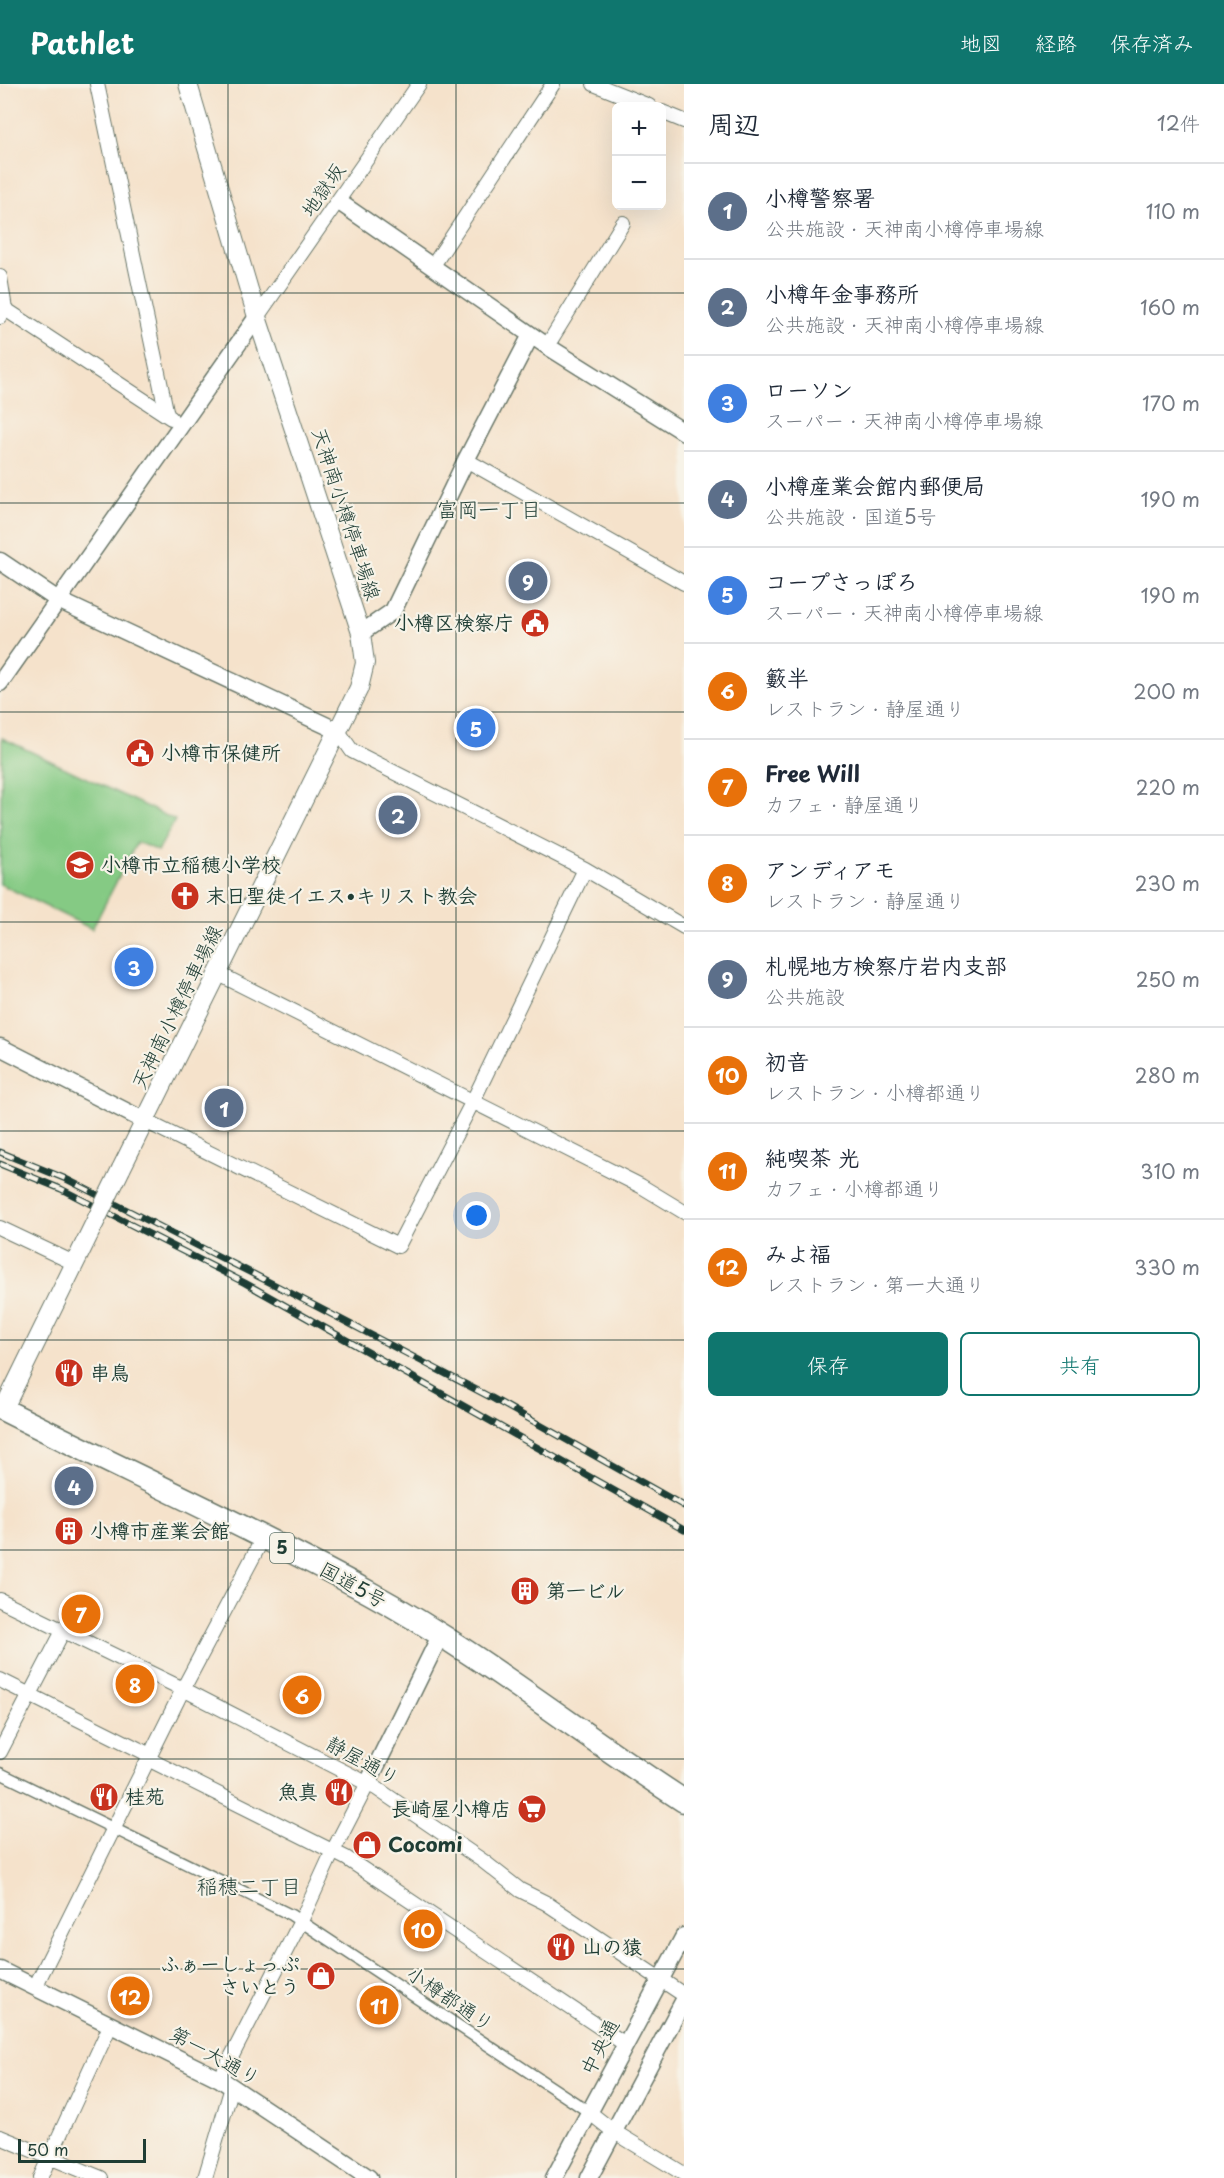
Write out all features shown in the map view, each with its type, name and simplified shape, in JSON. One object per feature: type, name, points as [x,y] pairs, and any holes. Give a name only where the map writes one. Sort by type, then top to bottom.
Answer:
[{"type":"highway","name":"国道5号","points":[[1,1411],[263,1538],[371,1594],[440,1636],[684,1801]]},
{"type":"main road","name":"天神南小樽停車場線","points":[[74,1263],[147,1122],[359,688],[365,663],[361,633],[258,317],[189,84]]},
{"type":"main road","points":[[1,1411],[74,1263]]},
{"type":"street","points":[[97,84],[174,420]]},
{"type":"street","name":"地獄坂","points":[[258,317],[419,84]]},
{"type":"street","points":[[432,267],[553,84]]},
{"type":"street","points":[[594,84],[639,102]]},
{"type":"street","points":[[666,114],[684,121]]},
{"type":"street","points":[[339,202],[547,346],[683,429]]},
{"type":"street","points":[[547,346],[623,223]]},
{"type":"street","points":[[0,277],[3,313],[174,420]]},
{"type":"street","points":[[0,683],[58,600],[174,420],[258,317]]},
{"type":"street","points":[[361,633],[393,611],[466,460],[531,335]]},
{"type":"street","points":[[466,460],[684,583]]},
{"type":"street","points":[[0,561],[58,600],[338,731],[352,751],[585,869],[684,927]]},
{"type":"street","points":[[0,1047],[398,1246],[473,1101],[585,869]]},
{"type":"street","points":[[218,973],[641,1186],[684,1212]]},
{"type":"street","points":[[0,1228],[74,1263]]},
{"type":"street","points":[[35,1987],[183,1689],[263,1538]]},
{"type":"street","name":"静屋通り","points":[[0,1600],[368,1783],[483,1861],[520,1890],[546,1903],[684,1995]]},
{"type":"street","points":[[0,1752],[63,1631]]},
{"type":"street","points":[[205,2178],[226,2083],[296,1918],[368,1783],[440,1636]]},
{"type":"street","points":[[0,1680],[333,1851],[625,2043]]},
{"type":"street","name":"小樽都通り","points":[[0,1773],[296,1918],[589,2112]]},
{"type":"street","name":"中央通","points":[[554,2178],[684,1936]]},
{"type":"street","name":"第一大通り","points":[[0,1970],[226,2083],[369,2178]]},
{"type":"street","points":[[589,2178],[684,2000]]},
{"type":"street","points":[[40,2178],[110,2026]]},
{"type":"street","points":[[589,2112],[614,2131],[684,2175]]},
{"type":"street","points":[[0,2137],[101,2178]]},
{"type":"green space","points":[[2,738],[175,820],[158,851],[137,842],[92,929],[0,884]]},
{"type":"railway","points":[[0,1152],[66,1179],[281,1288],[492,1398],[684,1506]]},
{"type":"railway","points":[[0,1164],[61,1189],[245,1283],[684,1530]]},
{"type":"place","name":"札幌地方検察庁岩内支部","points":[[528,581]]},
{"type":"place","name":"小樽区検察庁","points":[[535,623]]},
{"type":"place","name":"コープさっぽろ","points":[[476,728]]},
{"type":"place","name":"小樽市保健所","points":[[140,753]]},
{"type":"place","name":"小樽年金事務所","points":[[398,815]]},
{"type":"place","name":"小樽市立稲穂小学校","points":[[80,865]]},
{"type":"place","name":"末日聖徒イエス•キリスト教会","points":[[185,896]]},
{"type":"place","name":"ローソン","points":[[134,967]]},
{"type":"place","name":"小樽警察署","points":[[224,1108]]},
{"type":"place","name":"串鳥","points":[[69,1373]]},
{"type":"place","name":"小樽産業会館内郵便局","points":[[74,1486]]},
{"type":"place","name":"小樽市産業会館","points":[[69,1531]]},
{"type":"place","name":"第一ビル","points":[[525,1591]]},
{"type":"place","name":"Free Will","points":[[81,1614]]},
{"type":"place","name":"アンディアモ","points":[[135,1684]]},
{"type":"place","name":"籔半","points":[[302,1695]]},
{"type":"place","name":"魚真","points":[[339,1792]]},
{"type":"place","name":"桂苑","points":[[104,1797]]},
{"type":"place","name":"長崎屋小樽店","points":[[532,1809]]},
{"type":"place","name":"Cocomi","points":[[367,1845]]},
{"type":"place","name":"初音","points":[[423,1929]]},
{"type":"place","name":"山の猿","points":[[561,1947]]},
{"type":"place","name":"ふぁーしょっぷ さいとう","points":[[321,1976]]},
{"type":"place","name":"みよ福","points":[[130,1996]]},
{"type":"place","name":"純喫茶 光","points":[[379,2005]]},
{"type":"district","name":"富岡一丁目","points":[[489,510]]},
{"type":"district","name":"稲穂二丁目","points":[[249,1887]]}]
